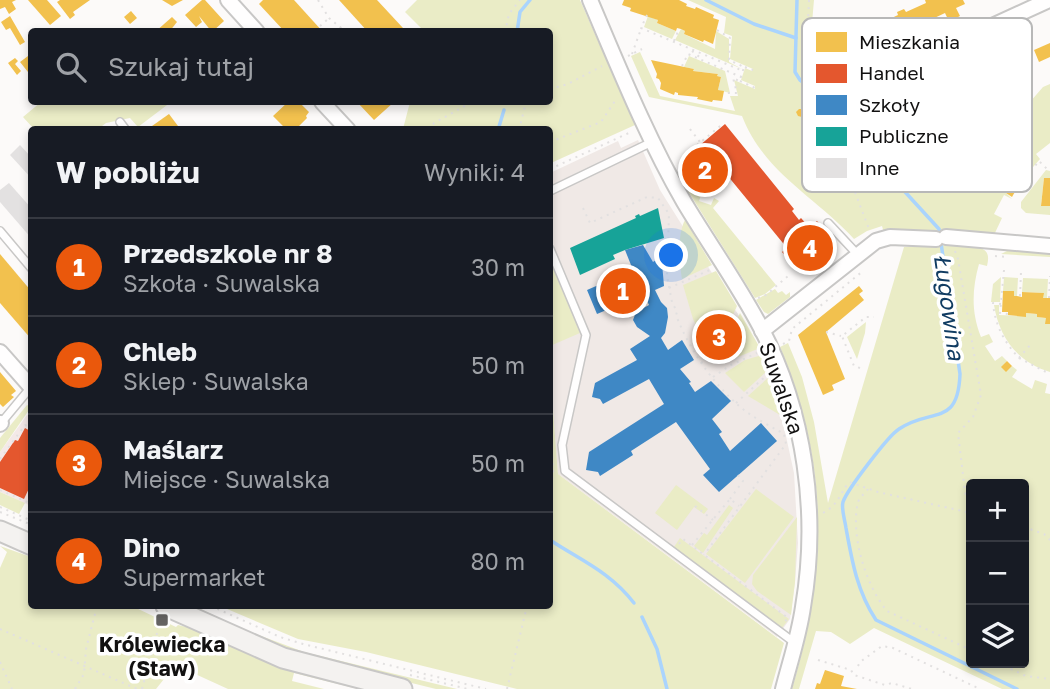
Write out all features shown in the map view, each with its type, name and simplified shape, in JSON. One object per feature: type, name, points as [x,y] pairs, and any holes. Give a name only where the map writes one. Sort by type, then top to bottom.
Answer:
[{"type":"street","points":[[228,0],[253,28]]},
{"type":"street","name":"Suwalska","points":[[590,0],[652,142],[683,201],[774,347],[791,404],[803,458],[809,516],[808,567],[804,606],[783,689]]},
{"type":"street","points":[[1009,18],[1049,0]]},
{"type":"street","points":[[325,105],[344,126]]},
{"type":"street","points":[[762,331],[876,241],[890,237],[944,238],[1050,246]]},
{"type":"street","points":[[0,352],[28,384]]},
{"type":"street","points":[[0,531],[28,543]]},
{"type":"street","points":[[163,612],[283,658],[402,689]]},
{"type":"lane","points":[[120,122],[123,126]]},
{"type":"lane","points":[[553,190],[652,142]]},
{"type":"lane","points":[[828,223],[858,255]]},
{"type":"lane","points":[[0,231],[28,264]]},
{"type":"lane","points":[[553,256],[586,335],[562,445],[565,471],[796,643]]},
{"type":"lane","points":[[0,424],[28,391]]},
{"type":"path","points":[[318,0],[329,18],[341,28]]},
{"type":"path","points":[[506,28],[509,14],[520,0]]},
{"type":"path","points":[[807,18],[808,0]]},
{"type":"path","points":[[632,54],[635,40],[647,15]]},
{"type":"path","points":[[320,26],[329,18]]},
{"type":"path","points":[[641,28],[743,71]]},
{"type":"path","points":[[673,42],[679,29]]},
{"type":"path","points":[[717,30],[730,38],[729,60],[753,70]]},
{"type":"path","points":[[623,58],[642,49]]},
{"type":"path","points":[[693,50],[692,52],[703,57],[702,60]]},
{"type":"path","points":[[682,66],[688,54],[741,77]]},
{"type":"path","points":[[553,88],[568,84],[609,63]]},
{"type":"path","points":[[739,81],[744,67]]},
{"type":"path","points":[[723,93],[737,93],[733,78],[755,88]]},
{"type":"path","points":[[553,141],[601,122],[617,98]]},
{"type":"path","points":[[432,126],[467,105]]},
{"type":"path","points":[[520,126],[525,105]]},
{"type":"path","points":[[702,179],[686,154],[724,123]]},
{"type":"path","points":[[553,167],[638,128]]},
{"type":"path","points":[[690,130],[701,142]]},
{"type":"path","points":[[1032,170],[1040,161],[1050,169]]},
{"type":"path","points":[[686,191],[716,168]]},
{"type":"path","points":[[855,192],[876,241]]},
{"type":"path","points":[[583,208],[590,223],[647,197],[658,198],[669,214],[669,288],[680,325],[712,378],[736,403],[784,434],[786,444],[704,555]]},
{"type":"path","points":[[944,238],[958,259],[981,395],[972,417],[958,433],[966,495]]},
{"type":"path","points":[[669,288],[716,267]]},
{"type":"path","points":[[1003,270],[1000,313],[1007,314]]},
{"type":"path","points":[[712,378],[745,357],[789,341],[792,329],[863,271]]},
{"type":"path","points":[[1020,296],[1021,272]]},
{"type":"path","points":[[753,299],[766,295],[788,276]]},
{"type":"path","points":[[1049,298],[1050,276]]},
{"type":"path","points":[[1001,303],[993,303],[998,328],[1018,358],[1050,374]]},
{"type":"path","points":[[701,363],[720,349],[740,306]]},
{"type":"path","points":[[842,336],[866,317],[874,317]]},
{"type":"path","points":[[826,332],[842,336]]},
{"type":"path","points":[[842,336],[854,366],[860,368]]},
{"type":"path","points":[[1018,358],[1031,344]]},
{"type":"path","points":[[736,403],[771,371]]},
{"type":"path","points":[[0,459],[25,425],[28,426]]},
{"type":"path","points":[[692,545],[714,521],[743,481],[737,474]]},
{"type":"path","points":[[809,516],[824,513],[836,506],[849,482],[966,512]]},
{"type":"path","points":[[868,489],[859,500],[857,530],[864,571],[877,599],[887,611],[966,648]]},
{"type":"path","points":[[0,490],[28,502]]},
{"type":"path","points":[[730,499],[739,506]]},
{"type":"path","points":[[695,506],[714,521]]},
{"type":"path","points":[[0,507],[28,519]]},
{"type":"path","points":[[0,512],[28,523]]},
{"type":"path","points":[[1029,529],[1044,534],[1050,540]]},
{"type":"path","points":[[672,553],[683,539],[788,618]]},
{"type":"path","points":[[75,689],[84,674],[86,649],[96,609]]},
{"type":"path","points":[[218,609],[280,637],[303,644],[486,689]]},
{"type":"path","points":[[507,689],[526,609]]},
{"type":"path","points":[[210,610],[283,642],[316,652]]},
{"type":"path","points":[[142,689],[163,612]]},
{"type":"path","points":[[0,629],[137,689]]},
{"type":"path","points":[[858,666],[882,646],[893,648],[980,689]]},
{"type":"path","points":[[818,660],[851,670],[854,675],[885,685],[892,683],[912,689]]},
{"type":"path","points":[[0,662],[12,689]]},
{"type":"path","points":[[1009,668],[1026,676],[1050,679]]},
{"type":"path","points":[[389,670],[468,689]]},
{"type":"shaded area","points":[[638,140],[660,190],[751,335],[777,395],[794,473],[798,543],[790,619],[777,637],[558,474],[553,410],[553,172],[618,141],[621,148]]},
{"type":"shaded area","points":[[28,415],[28,505],[0,492],[0,452]]},
{"type":"green space","points":[[417,0],[580,0],[635,125],[553,162],[553,126],[404,126],[409,105],[553,105],[553,28],[421,28],[405,12]]},
{"type":"green space","points":[[688,0],[814,0],[812,18],[802,18],[802,192],[763,153],[742,116],[649,97],[631,56],[640,52],[660,96],[735,111],[730,96],[738,96],[734,80],[755,89],[755,86],[741,80],[745,68],[752,71],[753,69],[730,59],[732,36],[724,33],[726,17]]},
{"type":"green space","points":[[648,16],[676,31],[672,39],[644,27]]},
{"type":"green space","points":[[681,29],[685,31],[684,34],[715,49],[716,31],[729,39],[729,62],[742,69],[675,40]]},
{"type":"green space","points":[[689,56],[725,71],[730,93],[718,90],[721,77],[717,76],[718,74],[693,71],[694,69],[684,67]]},
{"type":"green space","points":[[1050,84],[1050,143],[1036,154],[1040,159],[1032,168],[1032,100],[1043,87]]},
{"type":"green space","points":[[37,105],[167,105],[139,126],[130,118],[102,126],[31,126],[23,117]]},
{"type":"green space","points":[[1046,170],[1050,171],[1050,178],[1044,178],[1041,205],[1050,206],[1050,215],[1026,213],[1021,208],[1021,202],[1029,192],[1032,192],[1032,188]]},
{"type":"green space","points":[[693,188],[702,192],[699,201],[711,205],[714,198],[719,201],[713,208],[776,285],[765,294],[755,298],[688,191]]},
{"type":"green space","points":[[802,192],[1007,192],[1012,199],[1004,195],[994,214],[1002,218],[994,235],[884,233],[882,226],[854,239]]},
{"type":"green space","points":[[685,220],[712,265],[682,279],[680,241]]},
{"type":"green space","points":[[922,244],[935,244],[936,247],[949,244],[980,246],[988,257],[987,266],[979,264],[974,301],[975,319],[981,337],[989,334],[993,342],[985,346],[995,361],[1002,356],[1007,361],[1002,367],[1006,371],[1012,366],[1017,370],[1012,377],[1032,389],[1035,380],[1047,384],[1045,393],[1050,394],[1050,689],[1002,689],[874,628],[850,644],[831,632],[816,631],[799,689],[792,689],[812,601],[818,517],[808,433],[780,347],[788,343],[802,377],[814,422],[828,503],[904,247]]},
{"type":"green space","points":[[1009,250],[1050,252],[1050,257],[1001,254]]},
{"type":"green space","points":[[553,266],[580,333],[553,345]]},
{"type":"green space","points":[[716,271],[737,306],[718,347],[710,352],[693,319],[683,285]]},
{"type":"green space","points":[[1001,277],[1000,302],[991,302],[993,284]]},
{"type":"green space","points":[[1004,277],[1018,278],[1017,296],[1014,296],[1014,291],[1003,291]]},
{"type":"green space","points":[[1023,278],[1048,279],[1047,298],[1043,298],[1043,293],[1022,292]]},
{"type":"green space","points":[[775,289],[786,295],[790,292],[790,297],[768,314],[756,300]]},
{"type":"green space","points":[[994,305],[999,305],[999,315],[1026,316],[1026,313],[1046,318],[1046,324],[1050,324],[1050,372],[1028,362],[1012,347],[1000,328]]},
{"type":"green space","points":[[740,313],[760,348],[728,361],[722,352]]},
{"type":"green space","points":[[866,322],[865,333],[857,359],[847,337]]},
{"type":"green space","points":[[762,355],[768,370],[744,392],[725,373],[745,360]]},
{"type":"green space","points":[[771,375],[785,418],[748,396]]},
{"type":"green space","points":[[28,406],[28,411],[0,452],[0,438]]},
{"type":"green space","points":[[553,410],[558,474],[784,643],[771,689],[517,689],[366,652],[298,639],[227,609],[553,609]]},
{"type":"green space","points":[[676,485],[708,509],[704,514],[694,507],[677,530],[655,513]]},
{"type":"green space","points":[[756,489],[794,517],[745,583],[706,554]]},
{"type":"green space","points":[[0,492],[25,503],[19,514],[0,505]]},
{"type":"green space","points":[[729,505],[733,508],[703,553],[694,546],[704,533],[707,535]]},
{"type":"green space","points":[[797,517],[791,615],[757,591],[752,584],[753,575]]},
{"type":"green space","points":[[680,538],[789,619],[782,628],[674,547]]},
{"type":"green space","points":[[0,546],[28,556],[28,609],[138,609],[176,627],[178,625],[208,632],[375,689],[358,689],[294,673],[292,681],[324,689],[228,689],[182,668],[172,669],[156,689],[0,689],[0,568],[7,552]]},
{"type":"green space","points":[[190,609],[200,609],[243,629],[304,652],[457,689],[436,689],[302,656]]},
{"type":"building: Mieszkania","points":[[0,0],[16,0],[12,2],[16,9],[9,14],[5,7],[0,9]]},
{"type":"building: Mieszkania","points":[[28,0],[47,0],[61,16],[50,25]]},
{"type":"building: Mieszkania","points":[[90,0],[73,12],[75,15],[70,19],[57,2]]},
{"type":"building: Mieszkania","points":[[162,0],[183,0],[172,6]]},
{"type":"building: Mieszkania","points":[[205,0],[224,21],[216,28],[209,28],[199,16],[202,22],[196,27],[185,15]]},
{"type":"building: Mieszkania","points":[[263,0],[294,0],[319,28],[281,28],[259,4]]},
{"type":"building: Mieszkania","points":[[339,0],[377,0],[403,28],[364,28]]},
{"type":"building: Mieszkania","points":[[624,0],[679,0],[687,4],[686,6],[696,7],[714,15],[713,18],[719,20],[713,44],[684,34],[685,31],[681,29],[677,28],[676,31],[657,23],[658,20],[630,11],[631,8],[622,5]]},
{"type":"building: Mieszkania","points":[[925,0],[963,0],[965,4],[956,8],[960,16],[956,18],[947,18],[945,13],[934,18],[892,18],[898,15],[897,12],[904,9],[906,12],[926,3]]},
{"type":"building: Mieszkania","points":[[131,11],[137,18],[130,24],[124,17]]},
{"type":"building: Mieszkania","points":[[10,16],[25,42],[20,45],[10,28],[6,30],[1,22]]},
{"type":"building: Mieszkania","points":[[172,17],[177,22],[172,28],[160,28]]},
{"type":"building: Mieszkania","points":[[1050,43],[1050,57],[1039,62],[1034,50]]},
{"type":"building: Mieszkania","points":[[28,56],[28,72],[20,62]]},
{"type":"building: Mieszkania","points":[[15,58],[18,61],[15,64],[21,71],[17,75],[8,63]]},
{"type":"building: Mieszkania","points":[[651,60],[694,69],[693,71],[718,74],[717,76],[721,77],[718,90],[724,91],[722,101],[712,102],[678,95],[675,92],[674,95],[660,89],[661,83],[656,78]]},
{"type":"building: Mieszkania","points":[[285,105],[302,105],[309,112],[299,126],[283,126],[273,116]]},
{"type":"building: Mieszkania","points":[[360,105],[391,105],[374,120]]},
{"type":"building: Mieszkania","points":[[802,109],[802,117],[798,116],[796,112]]},
{"type":"building: Mieszkania","points":[[169,114],[178,126],[152,126]]},
{"type":"building: Mieszkania","points":[[1044,178],[1050,178],[1050,206],[1041,206]]},
{"type":"building: Mieszkania","points":[[0,254],[28,287],[28,335],[0,303]]},
{"type":"building: Mieszkania","points":[[859,286],[863,291],[859,294],[864,300],[826,332],[845,379],[832,385],[834,390],[823,395],[798,335]]},
{"type":"building: Mieszkania","points":[[1003,291],[1014,291],[1014,296],[1022,297],[1022,292],[1044,293],[1043,298],[1050,298],[1050,324],[1045,324],[1046,318],[1037,317],[1037,314],[1026,313],[1026,317],[1002,312]]},
{"type":"building: Mieszkania","points":[[1007,361],[1012,366],[1006,372],[1001,367]]},
{"type":"building: Mieszkania","points":[[0,372],[16,391],[11,395],[14,397],[3,407],[0,404]]},
{"type":"building: Mieszkania","points":[[825,670],[844,676],[841,686],[857,689],[815,689]]},
{"type":"building: Handel","points":[[725,124],[794,209],[792,211],[799,220],[801,218],[809,227],[817,221],[834,242],[804,268],[801,264],[796,268],[782,252],[787,248],[718,164],[705,175],[693,151]]},
{"type":"building: Handel","points":[[25,428],[28,430],[28,490],[24,499],[0,488],[0,462],[15,440],[18,441]]},
{"type":"building: Szkoły","points":[[643,245],[653,262],[656,260],[658,264],[662,263],[664,286],[655,290],[667,308],[668,317],[665,333],[661,338],[668,350],[682,340],[694,360],[680,369],[691,382],[689,383],[695,392],[711,381],[731,401],[712,419],[722,432],[719,434],[730,451],[761,423],[777,441],[719,492],[703,475],[710,469],[676,422],[631,451],[633,455],[600,476],[598,472],[586,470],[589,452],[664,404],[649,379],[603,404],[600,399],[592,397],[595,383],[637,360],[630,349],[650,336],[637,327],[633,320],[636,312],[649,305],[644,294],[597,314],[587,290],[633,270],[625,250]]},
{"type":"building: Publiczne","points":[[658,208],[664,238],[613,255],[615,259],[580,275],[570,248],[636,218],[639,214],[640,216]]},
{"type":"building: Inne","points":[[20,145],[28,154],[28,175],[10,155]]},
{"type":"building: Inne","points":[[9,183],[28,204],[28,234],[0,202],[0,190]]},
{"type":"waterway","points":[[518,28],[520,12],[530,0]]},
{"type":"waterway","points":[[706,0],[754,24],[796,38]]},
{"type":"waterway","name":"Ługowina","points":[[797,0],[795,72],[802,82]]},
{"type":"waterway","points":[[499,126],[504,110]]},
{"type":"waterway","name":"Ługowina","points":[[905,192],[939,229],[960,374],[958,391],[954,402],[941,414],[899,429],[878,452],[846,496],[843,511],[856,576],[876,620],[1017,689]]},
{"type":"waterway","points":[[553,542],[605,575],[634,603]]},
{"type":"waterway","points":[[642,617],[657,649],[667,689]]},
{"type":"place","name":"Chleb","points":[[705,170]]},
{"type":"place","name":"Dino","points":[[810,248]]},
{"type":"place","name":"Przedszkole nr 8","points":[[623,291]]},
{"type":"place","name":"Maślarz","points":[[719,337]]},
{"type":"place","name":"Królewiecka (Staw)","points":[[162,620]]}]
